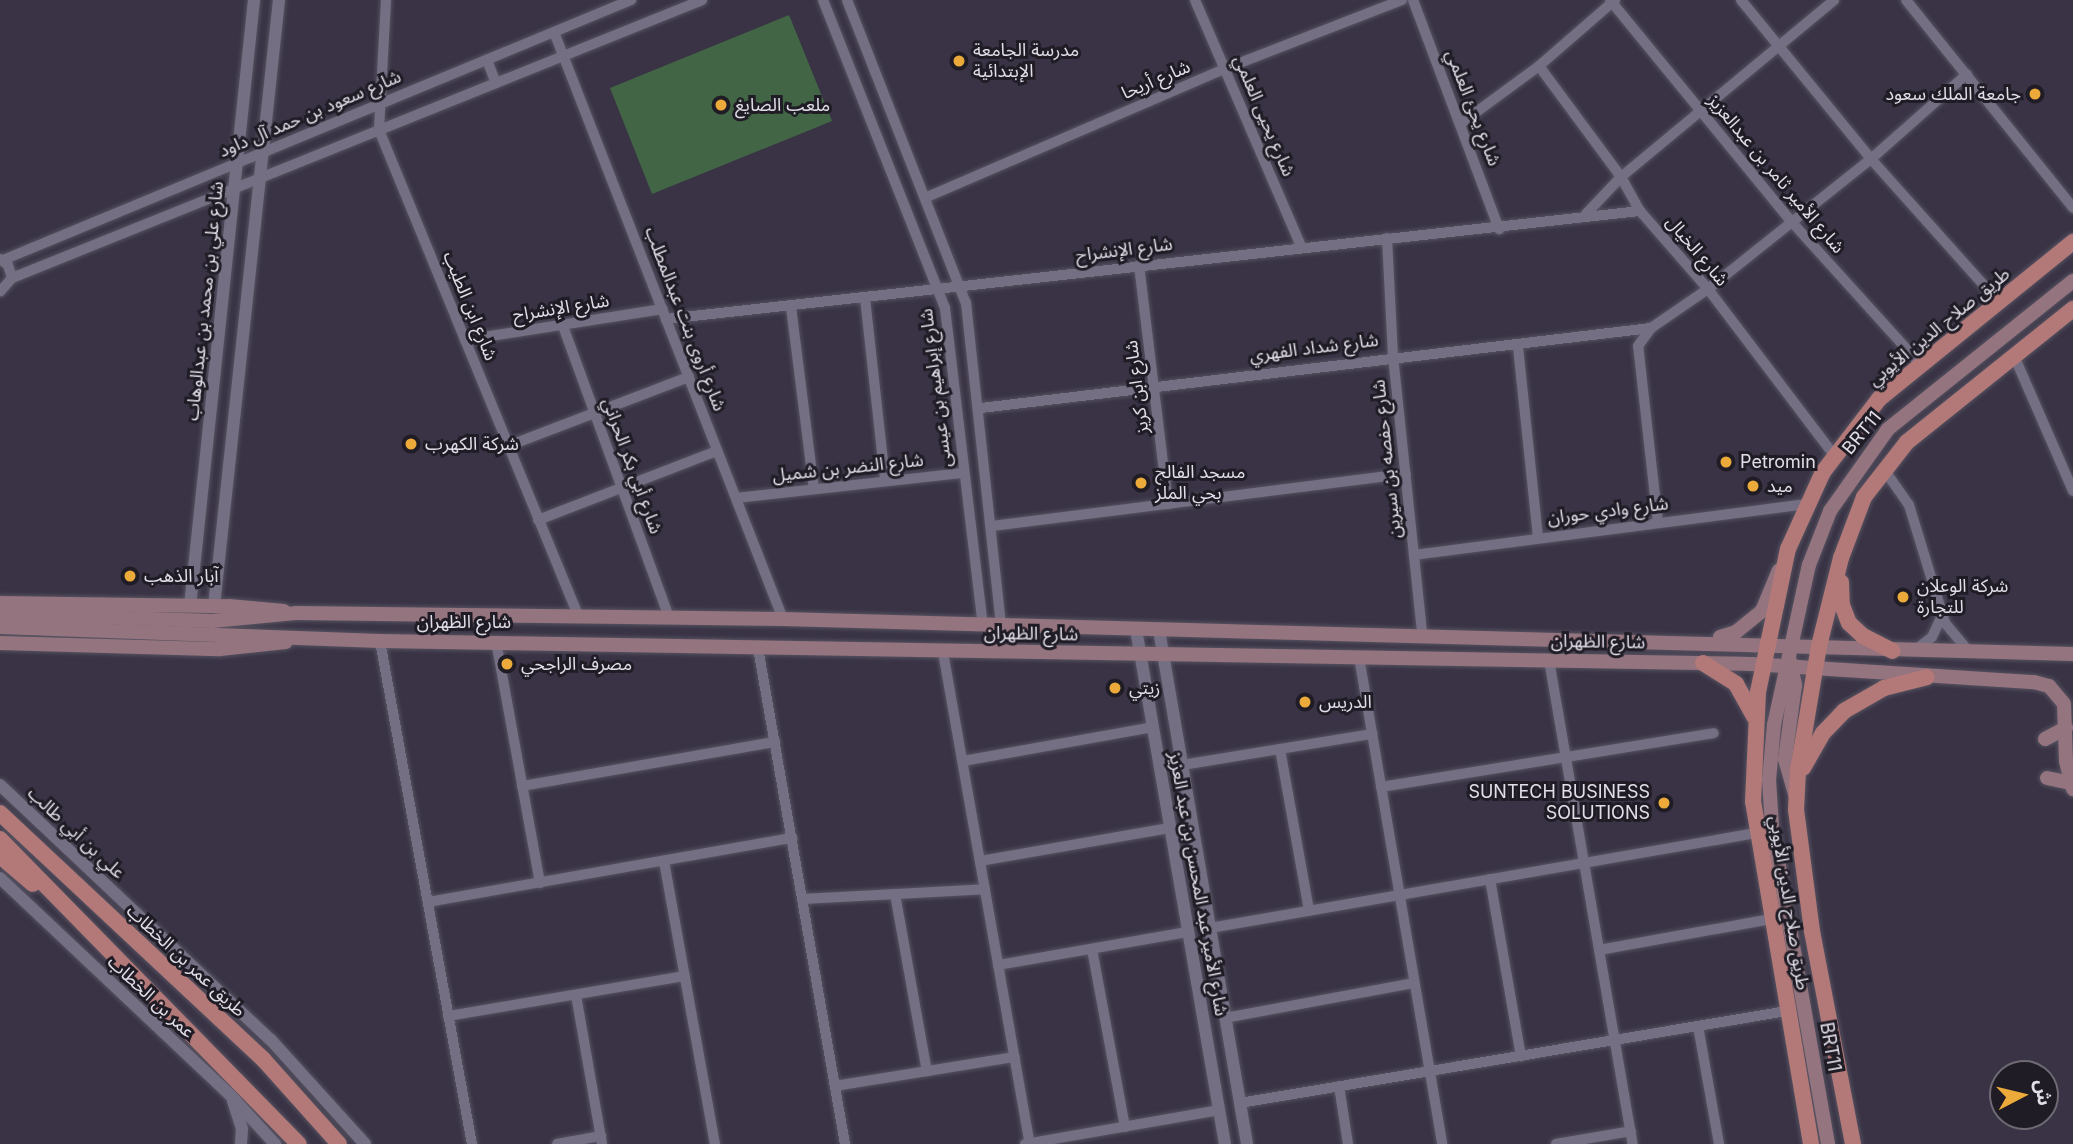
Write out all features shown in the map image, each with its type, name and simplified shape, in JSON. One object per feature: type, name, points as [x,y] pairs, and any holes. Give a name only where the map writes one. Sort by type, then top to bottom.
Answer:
[{"type":"main road","name":"طريق صلاح الدين الأيوبي","points":[[1811,1144],[1756,833],[1755,719],[1763,664],[1788,549],[1805,504],[1834,455],[1879,399],[2073,242]]},
{"type":"main road","points":[[2042,302],[2073,271]]},
{"type":"main road","points":[[2042,302],[2073,281]]},
{"type":"main road","name":"BRT11","points":[[1828,1144],[1772,826],[1769,780],[1788,658],[1818,536],[1865,456],[1911,408],[2042,302]]},
{"type":"main road","name":"طريق صلاح الدين الأيوبي","points":[[1853,1144],[1812,931],[1796,790],[1819,646],[1841,558],[1856,513],[1883,468],[1907,442],[2073,309]]},
{"type":"main road","points":[[1708,641],[1736,632],[1762,611],[1788,549]]},
{"type":"main road","points":[[1841,558],[1842,605],[1849,623],[1863,636],[1892,651]]},
{"type":"main road","points":[[0,603],[214,606],[296,613]]},
{"type":"main road","points":[[0,614],[229,621],[296,613]]},
{"type":"main road","name":"شارع الظهران","points":[[296,613],[783,619],[984,626],[1768,642],[1788,658]]},
{"type":"main road","points":[[0,627],[298,639]]},
{"type":"main road","points":[[0,643],[240,649],[298,639]]},
{"type":"main road","name":"شارع الظهران","points":[[298,639],[1163,656],[1763,664],[1788,658]]},
{"type":"main road","points":[[1788,658],[1819,646],[1892,651],[2073,654]]},
{"type":"main road","points":[[1788,658],[1815,670],[2041,683],[2064,704],[2072,786],[2047,778]]},
{"type":"main road","points":[[1788,658],[1795,685],[1786,759],[1796,790]]},
{"type":"main road","points":[[1703,663],[1736,684],[1755,719]]},
{"type":"main road","points":[[1796,790],[1822,733],[1844,711],[1884,688],[1927,677]]},
{"type":"main road","points":[[2045,739],[2066,728]]},
{"type":"main road","name":"طريق عمر بن الخطاب","points":[[0,813],[263,1059],[339,1144]]},
{"type":"main road","points":[[0,839],[278,1118],[299,1144]]},
{"type":"main road","points":[[0,856],[86,925]]},
{"type":"street","name":"شارع علي بن محمد بن عبدالوهاب","points":[[190,606],[254,0]]},
{"type":"street","points":[[214,606],[279,0]]},
{"type":"street","name":"شارع ابن الطيب","points":[[386,0],[379,130],[578,615]]},
{"type":"street","name":"شارع سعود بن حمد آل داود","points":[[2,259],[631,0]]},
{"type":"street","points":[[0,292],[12,278],[702,0]]},
{"type":"street","name":"شارع إبراهيم بن عيسى","points":[[823,0],[941,290],[951,338],[964,473],[984,626]]},
{"type":"street","points":[[847,0],[962,287],[981,408],[1001,626]]},
{"type":"street","name":"شارع يحيى العلمي","points":[[1195,0],[1301,246]]},
{"type":"street","name":"شارع أريحا","points":[[927,197],[1224,69],[1402,0]]},
{"type":"street","name":"شارع يحئ العلمي","points":[[1413,0],[1500,229]]},
{"type":"street","points":[[1741,0],[1871,159],[1999,302]]},
{"type":"street","points":[[1586,214],[1621,177],[1834,0]]},
{"type":"street","points":[[1906,0],[2073,208]]},
{"type":"street","points":[[1460,124],[1539,66],[1612,1]]},
{"type":"street","name":"شارع الأمير ثامر بن عبدالعزيز","points":[[1612,1],[1700,113],[1790,220],[1922,366]]},
{"type":"street","name":"شارع أروى بنت عبدالمطلب","points":[[554,32],[783,619]]},
{"type":"street","points":[[487,60],[496,83]]},
{"type":"street","name":"شارع الخيال","points":[[1539,66],[1621,177],[1640,211],[1707,289],[1834,455]]},
{"type":"street","name":"شارع شداد الفهري","points":[[1658,523],[1638,346],[1651,328],[1707,289],[1790,220],[1871,159],[1967,75]]},
{"type":"street","name":"شارع الإنشراح","points":[[465,340],[664,314],[791,307],[1301,246],[1500,229],[1586,214],[1640,211]]},
{"type":"street","name":"شارع حفصه بن سيرين","points":[[1388,238],[1394,356],[1422,634]]},
{"type":"street","points":[[2,259],[12,278]]},
{"type":"street","name":"شارع ابن كريز","points":[[1139,265],[1168,504]]},
{"type":"street","points":[[865,298],[885,480]]},
{"type":"street","points":[[791,307],[814,489]]},
{"type":"street","name":"شارع أبي بكر الحراني","points":[[563,326],[669,617]]},
{"type":"street","name":"شارع شداد الفهري","points":[[981,408],[1394,356],[1518,347],[1651,328]]},
{"type":"street","points":[[1518,347],[1538,536]]},
{"type":"street","points":[[2015,358],[2073,492]]},
{"type":"street","points":[[508,446],[689,377]]},
{"type":"street","points":[[538,520],[717,451]]},
{"type":"street","points":[[1883,468],[1909,505],[1942,616],[1953,636],[1970,652]]},
{"type":"street","name":"شارع النضر بن شميل","points":[[736,498],[964,473]]},
{"type":"street","points":[[992,526],[1406,474]]},
{"type":"street","name":"شارع وادي حوران","points":[[1415,555],[1538,536],[1805,504]]},
{"type":"street","points":[[1914,651],[1932,637],[1942,616]]},
{"type":"street","name":"شارع الأمير عبد المحسن بن عبد العزيز","points":[[1136,629],[1225,1144]]},
{"type":"street","name":"شارع الأمير عبد المحسن بن عبد العزيز","points":[[1159,629],[1247,1144]]},
{"type":"street","points":[[380,641],[472,1144]]},
{"type":"street","points":[[496,641],[540,883]]},
{"type":"street","points":[[758,648],[845,1144]]},
{"type":"street","points":[[943,652],[1028,1144],[1219,1110]]},
{"type":"street","points":[[1359,657],[1442,1144]]},
{"type":"street","points":[[1549,660],[1633,1144]]},
{"type":"street","points":[[962,761],[1153,727]]},
{"type":"street","points":[[1381,787],[1714,733]]},
{"type":"street","points":[[1182,765],[1372,734]]},
{"type":"street","points":[[522,786],[775,742]]},
{"type":"street","points":[[1280,750],[1309,911]]},
{"type":"street","name":"علي بن أبي طالب","points":[[3,790],[271,1040],[365,1144]]},
{"type":"street","points":[[980,861],[1170,828]]},
{"type":"street","points":[[1210,928],[1756,833]]},
{"type":"street","points":[[428,902],[792,838]]},
{"type":"street","points":[[664,861],[715,1144]]},
{"type":"street","name":"عمر بن الخطاب","points":[[0,878],[232,1097],[275,1144]]},
{"type":"street","points":[[1490,879],[1521,1056]]},
{"type":"street","points":[[803,899],[985,890]]},
{"type":"street","points":[[895,894],[927,1071]]},
{"type":"street","points":[[1599,950],[1771,919]]},
{"type":"street","points":[[998,965],[1188,932]]},
{"type":"street","points":[[1092,949],[1125,1127]]},
{"type":"street","points":[[448,1016],[685,976]]},
{"type":"street","points":[[1225,1018],[1414,983]]},
{"type":"street","points":[[557,1144],[601,1140],[576,995]]},
{"type":"street","points":[[1240,1103],[1787,1011]]},
{"type":"street","points":[[1698,1026],[1719,1144]]},
{"type":"street","points":[[835,1086],[1015,1057]]},
{"type":"street","points":[[1339,1086],[1348,1144]]},
{"type":"street","points":[[232,1097],[242,1129],[241,1144]]},
{"type":"street","points":[[278,1118],[287,1144]]},
{"type":"street","points":[[1556,1144],[1631,1132]]},
{"type":"green space","name":"ملعب الصايغ","points":[[789,15],[832,121],[652,194],[610,88]]},
{"type":"place","name":"مدرسة الجامعة الإبتدائية","points":[[959,61]]},
{"type":"place","name":"جامعة الملك سعود","points":[[2035,94]]},
{"type":"place","name":"ملعب الصايغ","points":[[721,105]]},
{"type":"place","name":"شركة الكهرب","points":[[411,444]]},
{"type":"place","name":"Petromin","points":[[1726,462]]},
{"type":"place","name":"مسجد الفالح بحي الملز","points":[[1141,483]]},
{"type":"place","name":"ميد","points":[[1753,486]]},
{"type":"place","name":"آبار الذهب","points":[[130,576]]},
{"type":"place","name":"شركة الوعلان للتجارة","points":[[1903,597]]},
{"type":"place","name":"مصرف الراجحي","points":[[507,664]]},
{"type":"place","name":"زيتي","points":[[1115,688]]},
{"type":"place","name":"الدريس","points":[[1305,702]]},
{"type":"place","name":"SUNTECH BUSINESS SOLUTIONS","points":[[1664,803]]}]
